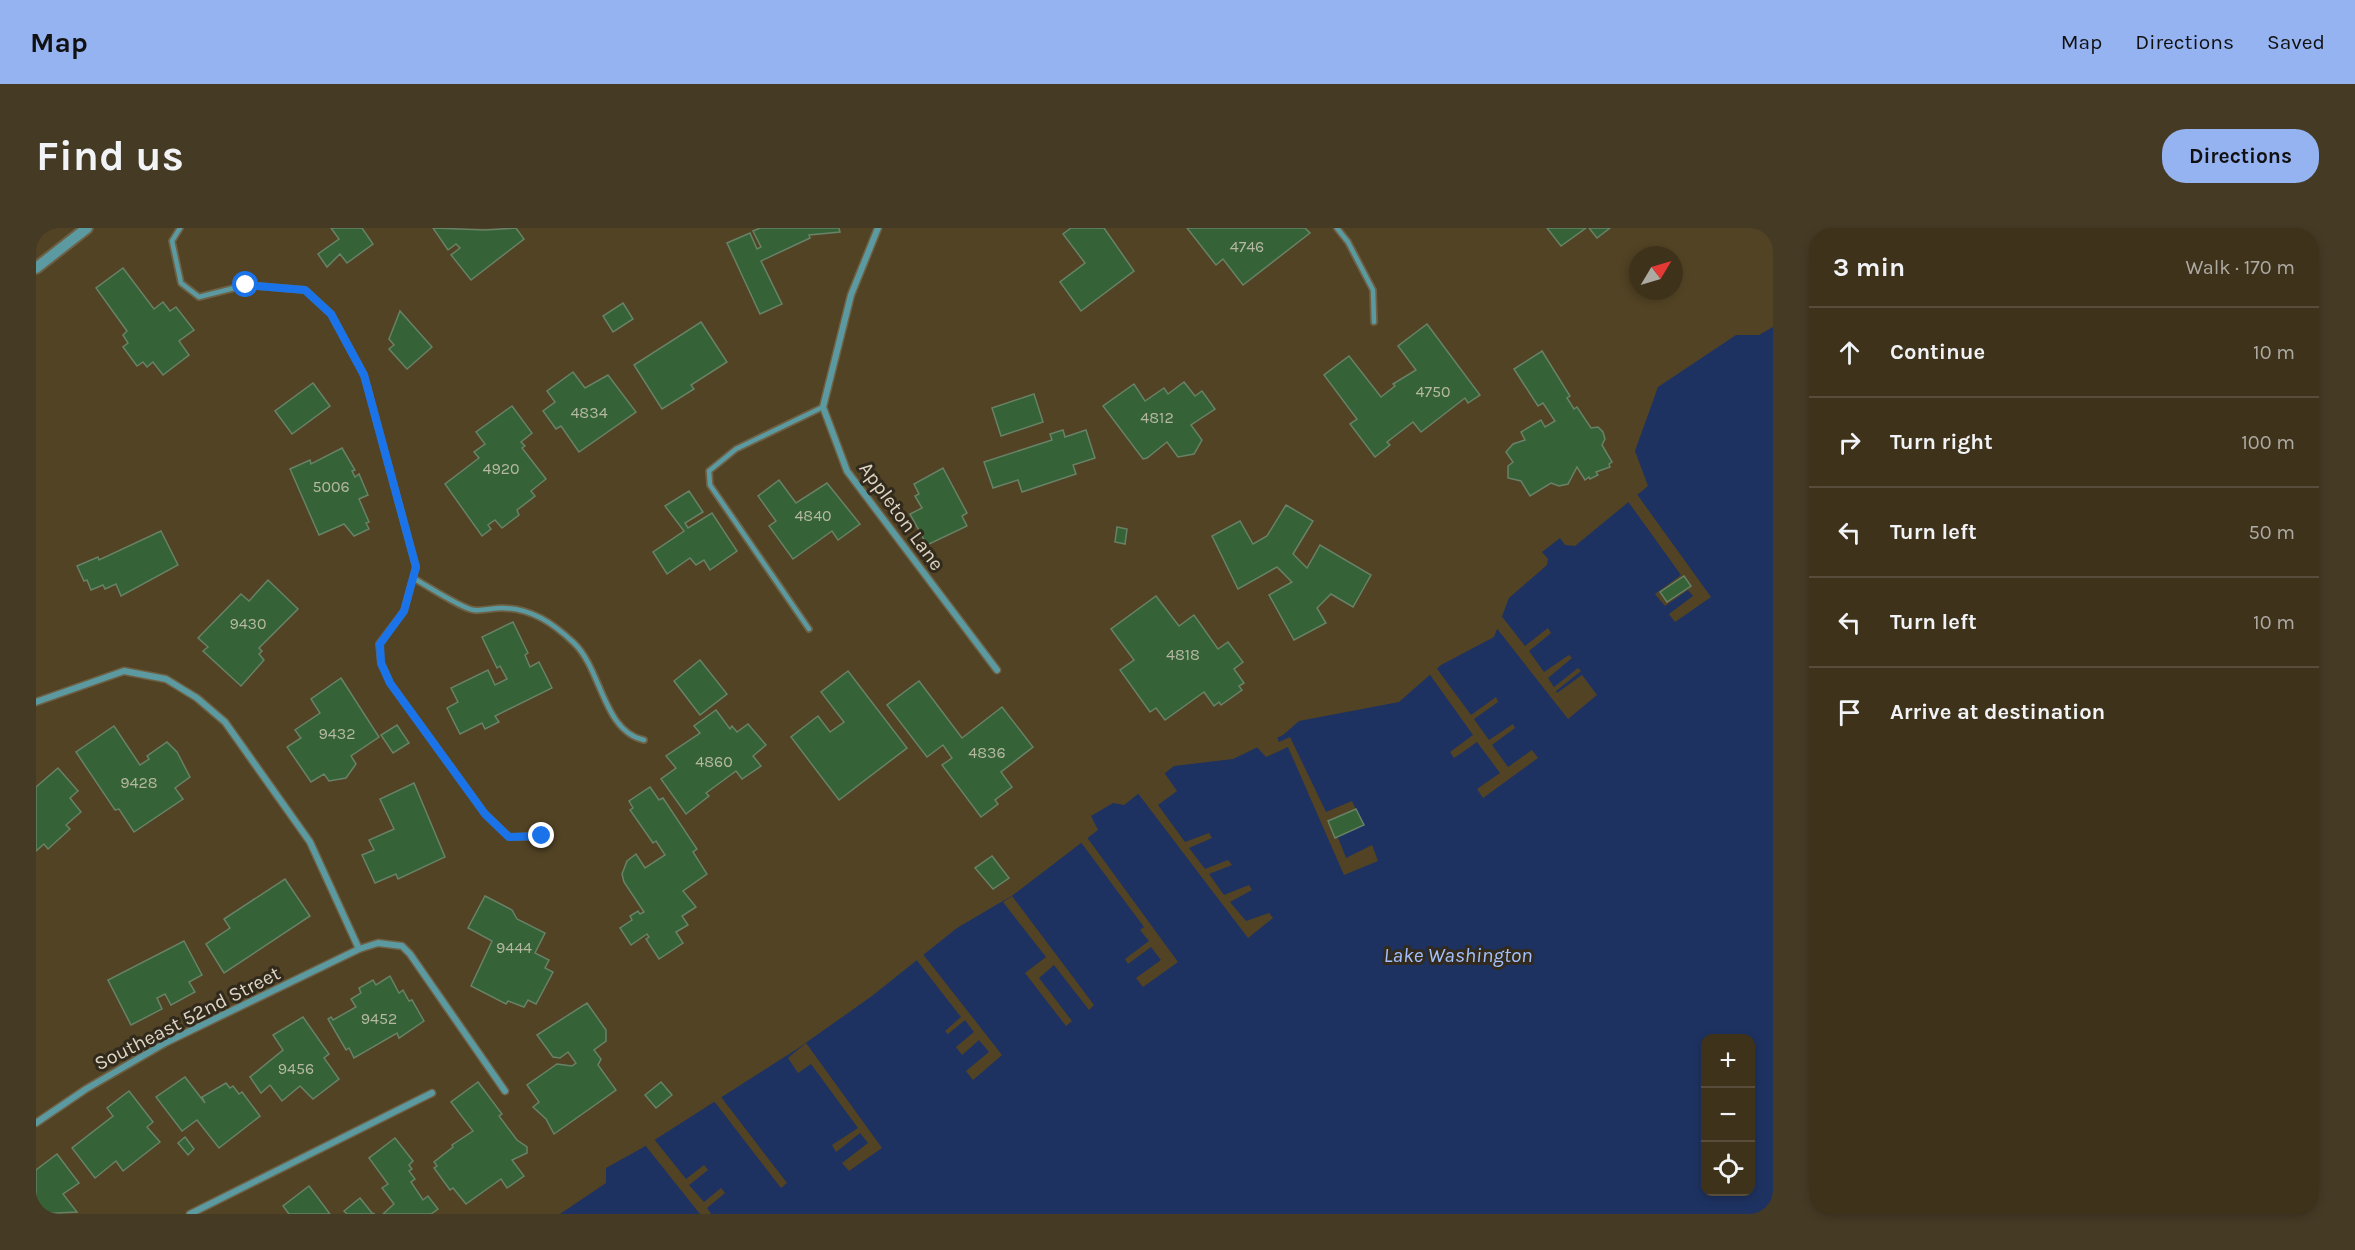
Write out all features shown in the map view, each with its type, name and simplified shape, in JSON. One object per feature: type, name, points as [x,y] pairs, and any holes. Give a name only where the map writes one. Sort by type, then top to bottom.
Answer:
[{"type":"street","points":[[36,268],[87,228]]},
{"type":"street","points":[[823,407],[851,295],[878,228]]},
{"type":"street","name":"Appleton Lane","points":[[823,407],[847,471],[997,670]]},
{"type":"street","points":[[36,702],[124,671],[166,679],[197,698],[225,722],[310,842],[358,949]]},
{"type":"street","name":"Southeast 52nd Street","points":[[36,1123],[86,1089],[165,1043],[358,949],[378,943],[402,946],[505,1091]]},
{"type":"street","points":[[190,1214],[432,1093]]},
{"type":"lane","points":[[180,228],[172,241],[181,283],[200,297],[246,285],[305,290],[331,314],[364,375],[416,567],[404,611],[380,644],[381,663],[390,683],[485,814],[509,837],[542,836]]},
{"type":"lane","points":[[1337,228],[1359,260],[1373,290],[1374,322]]},
{"type":"lane","points":[[809,629],[710,485],[709,471],[736,449],[823,407]]},
{"type":"lane","points":[[413,578],[473,610],[520,608],[550,622],[576,646],[600,685],[612,715],[619,725],[631,737],[644,740]]},
{"type":"water","name":"Lake Washington","points":[[1773,327],[1773,1214],[560,1214],[606,1183],[606,1168],[642,1148],[797,1049],[872,996],[957,928],[1013,895],[1098,830],[1091,816],[1113,803],[1124,805],[1174,766],[1233,759],[1283,735],[1299,721],[1399,702],[1441,665],[1494,637],[1509,598],[1547,565],[1548,559],[1542,552],[1560,538],[1565,545],[1575,546],[1648,486],[1635,451],[1658,387],[1736,335],[1759,335]]},
{"type":"pier","points":[[1636,493],[1711,597],[1675,622],[1669,614],[1693,596],[1688,590],[1665,606],[1655,594],[1681,575],[1627,500]]},
{"type":"pier","points":[[1500,614],[1525,646],[1548,628],[1551,633],[1529,651],[1544,672],[1569,655],[1572,658],[1548,678],[1554,687],[1578,668],[1581,671],[1556,691],[1557,693],[1582,675],[1597,695],[1568,719],[1495,626]]},
{"type":"pier","points":[[1435,666],[1471,715],[1496,697],[1498,702],[1474,719],[1489,740],[1513,724],[1515,728],[1492,745],[1508,767],[1532,750],[1538,758],[1483,798],[1477,789],[1500,773],[1477,742],[1454,758],[1450,752],[1473,735],[1428,672]]},
{"type":"pier","points":[[1276,735],[1279,742],[1290,737],[1326,812],[1352,801],[1362,823],[1337,835],[1346,858],[1372,845],[1378,861],[1344,875],[1288,747],[1266,757],[1255,745]]},
{"type":"pier","points":[[1163,771],[1177,791],[1158,805],[1185,842],[1209,833],[1212,838],[1189,848],[1205,869],[1228,860],[1232,865],[1209,874],[1224,895],[1249,885],[1252,890],[1230,902],[1246,921],[1269,913],[1273,918],[1248,938],[1137,792]]},
{"type":"pier","points":[[1086,836],[1178,962],[1143,987],[1136,978],[1161,960],[1151,947],[1128,964],[1125,959],[1149,941],[1140,930],[1144,927],[1080,841]]},
{"type":"pier","points":[[1012,896],[1094,1005],[1089,1010],[1054,965],[1039,978],[1072,1021],[1066,1026],[1025,973],[1046,957],[1003,902]]},
{"type":"pier","points":[[922,953],[1002,1055],[973,1080],[966,1071],[989,1052],[979,1040],[962,1055],[956,1047],[974,1032],[965,1020],[948,1034],[945,1031],[961,1017],[915,958]]},
{"type":"pier","points":[[806,1043],[882,1148],[849,1171],[842,1163],[868,1143],[860,1133],[836,1152],[832,1145],[858,1128],[811,1064],[798,1073],[788,1058]]},
{"type":"pier","points":[[721,1097],[787,1183],[781,1188],[714,1101]]},
{"type":"pier","points":[[654,1139],[686,1179],[704,1165],[708,1170],[689,1185],[704,1202],[721,1188],[725,1193],[707,1208],[711,1214],[700,1214],[645,1145]]},
{"type":"building","points":[[331,228],[362,228],[373,244],[347,263],[340,254],[327,267],[318,254],[339,239]]},
{"type":"building","points":[[433,228],[485,230],[516,228],[524,239],[471,280],[451,255],[460,248],[456,244],[448,250]]},
{"type":"building","points":[[760,228],[839,228],[840,232],[809,235],[810,238],[761,261],[782,304],[760,314],[727,243],[750,233],[757,249],[761,247],[753,231]]},
{"type":"building","points":[[1071,228],[1104,228],[1134,271],[1081,311],[1060,282],[1085,263],[1063,234]]},
{"type":"building","points":[[1187,228],[1305,228],[1310,233],[1243,285],[1223,259],[1216,265]]},
{"type":"building","points":[[1547,228],[1586,228],[1561,246]]},
{"type":"building","points":[[1589,228],[1610,228],[1597,238]]},
{"type":"building","points":[[123,268],[154,309],[163,302],[170,311],[176,307],[194,330],[179,341],[189,355],[163,375],[153,362],[147,367],[143,362],[137,366],[123,347],[128,343],[123,335],[127,331],[96,288]]},
{"type":"building","points":[[623,303],[633,319],[613,332],[603,316]]},
{"type":"building","points":[[400,311],[432,347],[407,369],[389,349],[394,345],[389,339]]},
{"type":"building","points":[[701,322],[727,362],[691,385],[694,389],[662,409],[634,365]]},
{"type":"building","points":[[1427,324],[1480,395],[1468,403],[1465,398],[1421,432],[1413,422],[1387,442],[1390,445],[1375,457],[1350,424],[1357,419],[1324,375],[1349,356],[1381,397],[1395,386],[1393,384],[1416,370],[1398,346]]},
{"type":"building","points":[[1542,351],[1570,396],[1567,398],[1574,409],[1577,407],[1591,428],[1598,427],[1603,432],[1605,439],[1602,445],[1612,462],[1609,464],[1610,467],[1596,472],[1598,475],[1585,480],[1577,467],[1568,484],[1559,486],[1551,483],[1530,496],[1521,481],[1508,478],[1508,466],[1513,462],[1506,452],[1513,444],[1525,440],[1521,432],[1541,420],[1545,427],[1555,421],[1543,403],[1538,406],[1514,369]]},
{"type":"building","points":[[573,372],[585,388],[608,375],[636,412],[579,452],[561,426],[556,429],[543,411],[555,402],[547,391]]},
{"type":"building","points":[[1184,382],[1195,396],[1202,391],[1215,409],[1191,425],[1202,440],[1194,454],[1178,457],[1167,442],[1143,459],[1103,406],[1134,384],[1145,401],[1164,388],[1168,394]]},
{"type":"building","points":[[313,383],[330,406],[292,434],[275,411]]},
{"type":"building","points":[[1034,394],[1043,422],[1001,436],[992,408]]},
{"type":"building","points":[[512,406],[532,433],[521,442],[525,446],[522,448],[546,479],[531,491],[535,496],[517,510],[519,515],[502,528],[495,520],[488,525],[491,529],[482,536],[445,484],[479,458],[474,452],[485,444],[476,432]]},
{"type":"building","points":[[1063,430],[1065,437],[1086,430],[1095,458],[1073,465],[1076,474],[1022,492],[1018,480],[993,488],[984,462],[1052,440],[1050,434]]},
{"type":"building","points":[[342,448],[355,470],[352,471],[355,477],[359,474],[368,495],[359,499],[369,522],[366,523],[369,529],[354,536],[344,524],[319,535],[290,469],[310,460],[311,464]]},
{"type":"building","points":[[943,468],[967,513],[962,516],[967,526],[927,545],[910,514],[922,508],[915,496],[919,494],[914,484]]},
{"type":"building","points":[[779,480],[796,503],[827,483],[860,524],[838,540],[832,531],[793,559],[769,526],[776,521],[758,496]]},
{"type":"building","points":[[689,491],[703,512],[685,523],[688,528],[712,513],[737,551],[710,570],[704,560],[696,565],[690,558],[667,574],[653,552],[684,531],[665,506]]},
{"type":"building","points":[[1286,505],[1313,521],[1293,554],[1307,568],[1320,545],[1371,575],[1353,607],[1331,594],[1317,608],[1326,623],[1294,640],[1269,595],[1292,582],[1277,567],[1238,589],[1212,536],[1240,521],[1253,544],[1267,536]]},
{"type":"building","points":[[1117,527],[1127,529],[1125,544],[1115,542]]},
{"type":"building","points":[[161,531],[178,565],[121,596],[116,584],[105,589],[103,585],[91,590],[87,580],[84,581],[77,566],[98,557],[99,560]]},
{"type":"building","points":[[1684,576],[1691,586],[1667,602],[1660,592]]},
{"type":"building","points":[[268,580],[298,609],[259,648],[262,651],[259,654],[264,660],[241,686],[203,651],[208,647],[198,638],[241,594],[249,601]]},
{"type":"building","points":[[1156,596],[1179,626],[1194,615],[1218,649],[1228,642],[1243,662],[1234,669],[1244,683],[1239,686],[1242,690],[1221,705],[1219,702],[1214,706],[1204,692],[1165,720],[1156,708],[1150,712],[1120,670],[1134,660],[1111,629]]},
{"type":"building","points":[[513,622],[528,653],[525,655],[530,667],[539,662],[552,688],[495,716],[499,722],[485,729],[482,723],[460,734],[447,708],[458,702],[451,688],[488,670],[495,685],[507,679],[500,666],[497,668],[482,637]]},
{"type":"building","points":[[700,660],[727,694],[700,715],[674,681]]},
{"type":"building","points":[[848,671],[907,748],[839,800],[791,737],[818,716],[830,732],[844,722],[821,692]]},
{"type":"building","points":[[341,678],[379,737],[351,756],[356,764],[346,778],[329,781],[324,774],[311,782],[287,747],[301,738],[295,730],[320,713],[311,699]]},
{"type":"building","points":[[919,681],[962,738],[1002,707],[1033,747],[1001,772],[1012,787],[995,800],[998,804],[981,817],[942,765],[952,758],[943,745],[927,757],[887,705]]},
{"type":"building","points":[[716,710],[730,729],[732,726],[737,732],[748,724],[766,745],[753,756],[761,766],[742,779],[736,771],[706,793],[709,796],[686,814],[661,779],[676,768],[666,756],[700,733],[694,726]]},
{"type":"building","points":[[397,725],[409,743],[393,753],[381,735]]},
{"type":"building","points":[[114,726],[140,765],[149,759],[147,756],[167,742],[177,752],[190,777],[175,788],[183,799],[134,832],[119,809],[115,810],[76,752]]},
{"type":"building","points":[[58,768],[78,791],[70,798],[81,812],[66,825],[70,829],[48,849],[44,844],[36,851],[36,787]]},
{"type":"building","points":[[414,783],[445,857],[398,879],[396,874],[375,883],[362,855],[374,850],[369,840],[394,829],[380,799]]},
{"type":"building","points":[[650,787],[659,800],[663,798],[697,849],[693,852],[707,874],[683,891],[696,907],[682,916],[688,925],[676,932],[683,943],[659,959],[646,939],[649,937],[647,934],[631,945],[620,928],[632,920],[630,916],[638,911],[640,914],[644,912],[624,882],[622,874],[627,861],[636,854],[645,868],[665,855],[656,841],[653,843],[630,810],[633,808],[629,801]]},
{"type":"building","points":[[1356,809],[1364,825],[1335,838],[1328,821]]},
{"type":"building","points":[[992,856],[1009,878],[993,889],[975,868]]},
{"type":"building","points":[[285,879],[310,916],[224,973],[206,944],[230,928],[224,919]]},
{"type":"building","points":[[485,896],[512,910],[517,919],[545,933],[535,953],[549,960],[545,968],[553,972],[536,1004],[528,1000],[524,1007],[508,1001],[506,1004],[471,986],[492,941],[468,928]]},
{"type":"building","points":[[184,941],[202,975],[189,982],[195,992],[171,1005],[165,994],[157,998],[162,1009],[131,1025],[108,980]]},
{"type":"building","points":[[390,976],[399,993],[403,990],[409,1001],[412,1000],[424,1021],[399,1038],[397,1033],[354,1058],[349,1048],[346,1050],[328,1019],[331,1017],[333,1020],[356,1007],[351,999],[361,993],[359,988],[373,980],[376,985]]},
{"type":"building","points":[[587,1003],[606,1030],[606,1041],[594,1050],[601,1059],[598,1065],[616,1090],[554,1134],[546,1119],[533,1107],[539,1102],[527,1085],[557,1064],[572,1066],[576,1063],[568,1052],[560,1058],[553,1057],[537,1035]]},
{"type":"building","points":[[303,1017],[329,1054],[324,1058],[339,1079],[313,1099],[300,1086],[282,1101],[270,1085],[261,1093],[250,1077],[283,1050],[273,1035]]},
{"type":"building","points":[[185,1077],[205,1103],[202,1097],[226,1083],[230,1088],[233,1086],[239,1094],[242,1092],[260,1116],[219,1148],[197,1120],[182,1131],[156,1097]]},
{"type":"building","points":[[478,1082],[502,1114],[499,1116],[517,1140],[527,1147],[527,1153],[512,1160],[524,1176],[507,1188],[501,1179],[466,1204],[453,1188],[450,1190],[434,1168],[437,1166],[434,1162],[453,1147],[452,1145],[473,1131],[451,1102]]},
{"type":"building","points":[[661,1082],[672,1095],[656,1108],[645,1095]]},
{"type":"building","points":[[129,1091],[153,1122],[147,1127],[160,1142],[123,1171],[116,1161],[95,1178],[72,1148],[113,1116],[107,1108]]},
{"type":"building","points":[[185,1137],[194,1149],[188,1155],[178,1143]]},
{"type":"building","points":[[395,1138],[413,1161],[409,1165],[412,1169],[409,1171],[415,1179],[411,1182],[423,1200],[428,1196],[438,1209],[431,1214],[383,1214],[394,1204],[382,1188],[388,1184],[369,1158]]},
{"type":"building","points":[[57,1154],[79,1183],[63,1194],[77,1212],[36,1214],[36,1170]]},
{"type":"building","points":[[309,1186],[330,1214],[289,1214],[283,1206]]},
{"type":"building","points":[[360,1198],[375,1214],[347,1214],[344,1211]]},
{"type":"route","points":[[246,285],[305,290],[331,314],[364,375],[416,567],[404,611],[380,644],[381,663],[390,683],[485,814],[509,837],[542,836]]}]
